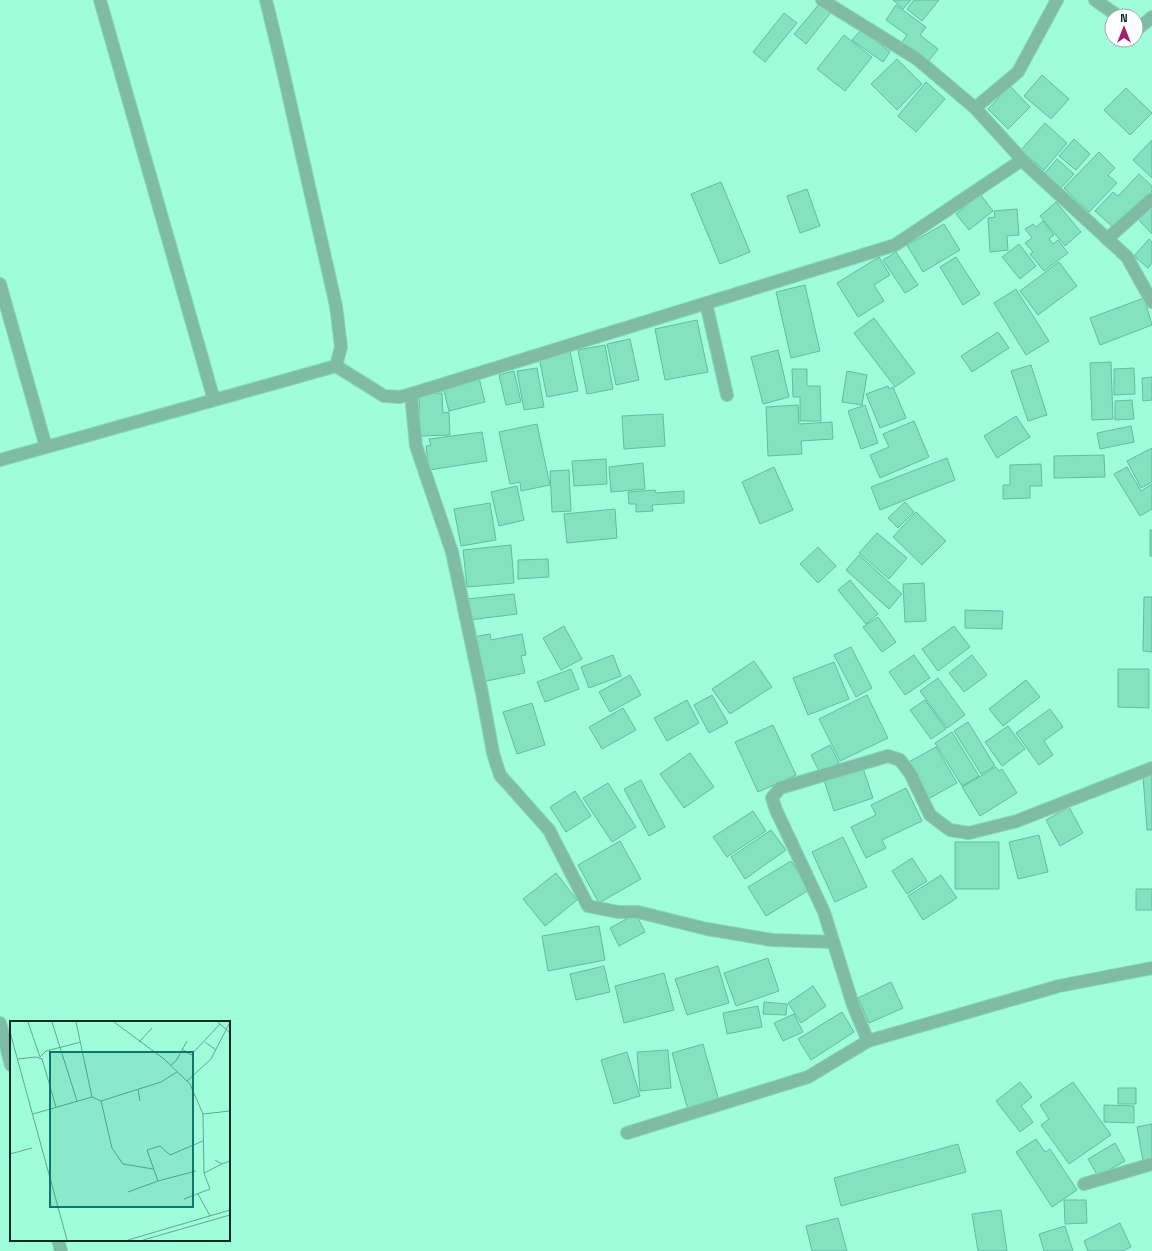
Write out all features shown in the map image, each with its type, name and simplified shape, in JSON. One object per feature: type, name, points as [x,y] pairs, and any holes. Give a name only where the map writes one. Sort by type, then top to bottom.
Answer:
[{"type":"lane","points":[[100,0],[214,400]]},
{"type":"lane","points":[[266,0],[336,306],[341,347],[336,366]]},
{"type":"lane","points":[[822,0],[917,59],[975,108],[1022,160],[1127,257],[1152,302]]},
{"type":"lane","points":[[975,108],[1018,72],[1057,0]]},
{"type":"lane","points":[[1095,0],[1106,8]]},
{"type":"lane","points":[[1144,24],[1152,17]]},
{"type":"lane","points":[[0,460],[336,366],[384,396],[400,397],[411,394],[895,245],[1022,160]]},
{"type":"lane","points":[[1107,238],[1152,199]]},
{"type":"lane","points":[[0,284],[46,447]]},
{"type":"lane","points":[[706,303],[727,395]]},
{"type":"lane","points":[[411,394],[416,446],[452,552],[482,693],[493,753],[500,775],[549,830],[588,906],[618,912],[638,912],[707,929],[772,940],[833,942]]},
{"type":"lane","points":[[868,1041],[853,1005],[824,912],[776,810],[772,798],[780,788],[888,756],[900,760],[905,766],[930,815],[950,830],[969,833],[1017,821],[1152,768]]},
{"type":"lane","points":[[627,1134],[808,1077],[868,1041],[1059,986],[1152,968]]},
{"type":"lane","points":[[0,1023],[10,1061]]},
{"type":"lane","points":[[1084,1184],[1152,1164]]},
{"type":"lane","points":[[58,1241],[61,1251]]},
{"type":"building","points":[[893,0],[911,0],[903,9]]},
{"type":"building","points":[[914,0],[939,0],[922,21],[907,9]]},
{"type":"building","points":[[821,2],[832,11],[806,44],[794,34]]},
{"type":"building","points":[[896,5],[926,27],[920,35],[938,49],[927,63],[901,44],[907,35],[886,20]]},
{"type":"building","points":[[784,13],[797,23],[765,62],[753,52]]},
{"type":"building","points":[[861,30],[890,52],[883,62],[852,40]]},
{"type":"building","points":[[844,35],[872,57],[845,91],[817,69]]},
{"type":"building","points":[[897,59],[922,84],[897,110],[871,84]]},
{"type":"building","points":[[1042,75],[1069,99],[1051,119],[1024,96]]},
{"type":"building","points":[[926,82],[945,99],[916,132],[898,116]]},
{"type":"building","points":[[1010,86],[1030,107],[1008,129],[988,109]]},
{"type":"building","points":[[1126,88],[1152,113],[1130,135],[1104,110]]},
{"type":"building","points":[[1045,123],[1067,143],[1044,170],[1021,150]]},
{"type":"building","points":[[1074,139],[1090,154],[1076,170],[1059,156]]},
{"type":"building","points":[[1152,140],[1152,178],[1133,160]]},
{"type":"building","points":[[1099,152],[1115,168],[1108,175],[1117,183],[1089,212],[1064,188]]},
{"type":"building","points":[[1057,159],[1074,174],[1059,190],[1042,176]]},
{"type":"building","points":[[1139,174],[1152,186],[1152,191],[1115,229],[1095,211],[1113,192],[1118,196]]},
{"type":"building","points":[[721,182],[750,252],[720,264],[691,194]]},
{"type":"building","points":[[807,189],[820,226],[800,233],[787,196]]},
{"type":"building","points":[[980,194],[993,211],[969,230],[956,214]]},
{"type":"building","points":[[1056,202],[1081,232],[1065,246],[1040,216]]},
{"type":"building","points":[[1152,204],[1152,234],[1137,218]]},
{"type":"building","points":[[1017,209],[1019,235],[1007,236],[1008,250],[990,252],[988,218],[995,217],[994,211]]},
{"type":"building","points":[[1043,221],[1054,235],[1049,239],[1053,244],[1058,240],[1068,253],[1044,271],[1030,254],[1033,252],[1025,243],[1032,238],[1025,229],[1033,224],[1036,227]]},
{"type":"building","points":[[944,224],[960,250],[923,272],[907,245]]},
{"type":"building","points":[[1149,239],[1152,242],[1152,263],[1148,268],[1134,256]]},
{"type":"building","points":[[1019,244],[1036,266],[1020,279],[1002,257]]},
{"type":"building","points":[[896,252],[918,285],[905,293],[883,260]]},
{"type":"building","points":[[879,257],[890,275],[874,285],[884,301],[858,317],[837,283]]},
{"type":"building","points":[[956,257],[980,294],[963,305],[940,267]]},
{"type":"building","points":[[1059,262],[1077,286],[1038,315],[1020,291]]},
{"type":"building","points":[[805,285],[820,351],[791,358],[776,292]]},
{"type":"building","points":[[1016,289],[1049,341],[1026,355],[994,303]]},
{"type":"building","points":[[1144,298],[1152,325],[1100,345],[1090,318]]},
{"type":"building","points":[[874,318],[915,373],[895,387],[854,333]]},
{"type":"building","points":[[697,320],[708,372],[665,380],[655,329]]},
{"type":"building","points":[[998,332],[1009,348],[972,372],[961,356]]},
{"type":"building","points":[[630,339],[639,380],[616,385],[607,344]]},
{"type":"building","points":[[605,345],[613,389],[587,394],[578,350]]},
{"type":"building","points":[[778,350],[789,397],[763,404],[751,357]]},
{"type":"building","points":[[570,351],[578,391],[547,397],[539,357]]},
{"type":"building","points":[[1111,362],[1113,419],[1092,420],[1090,363]]},
{"type":"building","points":[[1031,365],[1047,415],[1028,421],[1011,371]]},
{"type":"building","points":[[537,368],[544,407],[524,410],[517,371]]},
{"type":"building","points":[[1134,368],[1135,394],[1114,395],[1114,369]]},
{"type":"building","points":[[792,369],[807,369],[807,386],[820,386],[821,421],[800,421],[800,397],[793,397]]},
{"type":"building","points":[[514,371],[521,402],[506,405],[499,375]]},
{"type":"building","points":[[847,371],[867,375],[862,405],[842,402]]},
{"type":"building","points":[[1152,377],[1152,400],[1143,401],[1142,378]]},
{"type":"building","points":[[479,378],[485,402],[449,411],[443,387]]},
{"type":"building","points":[[888,386],[889,389],[893,387],[906,418],[880,428],[866,394]]},
{"type":"building","points":[[442,393],[443,413],[449,412],[450,435],[420,436],[419,394]]},
{"type":"building","points":[[1132,400],[1134,419],[1115,420],[1115,401]]},
{"type":"building","points":[[798,405],[799,424],[832,422],[833,439],[801,441],[802,454],[768,456],[766,407]]},
{"type":"building","points":[[865,405],[878,443],[861,449],[848,411]]},
{"type":"building","points":[[663,414],[665,446],[624,449],[622,416]]},
{"type":"building","points":[[1016,416],[1030,437],[997,458],[984,436]]},
{"type":"building","points":[[914,421],[929,457],[880,478],[870,455],[889,447],[883,434]]},
{"type":"building","points":[[537,424],[550,485],[521,491],[520,482],[510,484],[499,432]]},
{"type":"building","points":[[1131,426],[1134,442],[1100,449],[1097,433]]},
{"type":"building","points":[[482,432],[487,461],[429,470],[426,446],[431,445],[429,439]]},
{"type":"building","points":[[1152,448],[1152,482],[1141,488],[1127,461]]},
{"type":"building","points":[[1104,455],[1105,477],[1054,478],[1054,456]]},
{"type":"building","points":[[947,458],[955,480],[880,510],[871,487]]},
{"type":"building","points":[[606,459],[607,484],[574,486],[572,461]]},
{"type":"building","points":[[643,463],[645,489],[611,492],[609,467]]},
{"type":"building","points":[[1041,464],[1042,486],[1030,486],[1030,498],[1003,499],[1003,485],[1010,485],[1010,465]]},
{"type":"building","points":[[774,467],[793,510],[760,524],[742,482]]},
{"type":"building","points":[[1127,467],[1141,491],[1152,484],[1152,509],[1140,516],[1114,474]]},
{"type":"building","points":[[569,470],[571,511],[552,512],[550,471]]},
{"type":"building","points":[[517,486],[524,520],[499,526],[491,492]]},
{"type":"building","points":[[655,490],[656,493],[684,491],[684,503],[652,505],[653,511],[636,512],[636,504],[629,504],[628,492]]},
{"type":"building","points":[[905,502],[914,512],[898,528],[888,518]]},
{"type":"building","points":[[490,503],[496,540],[461,546],[454,509]]},
{"type":"building","points":[[615,509],[617,538],[567,543],[564,514]]},
{"type":"building","points":[[916,512],[946,541],[922,565],[893,537]]},
{"type":"building","points":[[1150,530],[1152,530],[1152,556],[1150,556]]},
{"type":"building","points":[[877,533],[907,558],[889,579],[859,553]]},
{"type":"building","points":[[511,545],[514,583],[467,587],[463,550]]},
{"type":"building","points":[[818,547],[836,566],[818,583],[800,564]]},
{"type":"building","points":[[859,555],[902,594],[889,609],[846,570]]},
{"type":"building","points":[[548,559],[549,577],[518,579],[518,560]]},
{"type":"building","points":[[850,580],[878,614],[866,624],[838,590]]},
{"type":"building","points":[[924,583],[926,621],[905,622],[903,584]]},
{"type":"building","points":[[514,594],[517,614],[469,620],[467,599]]},
{"type":"building","points":[[1144,597],[1152,597],[1152,652],[1143,651]]},
{"type":"building","points":[[965,610],[1003,611],[1002,629],[965,628]]},
{"type":"building","points":[[878,617],[896,642],[882,652],[863,627]]},
{"type":"building","points":[[564,626],[582,659],[561,670],[543,638]]},
{"type":"building","points":[[954,626],[970,647],[938,671],[922,649]]},
{"type":"building","points":[[490,634],[491,640],[522,634],[526,655],[521,656],[525,673],[482,682],[473,637]]},
{"type":"building","points":[[851,647],[872,688],[856,697],[834,655]]},
{"type":"building","points":[[613,655],[621,676],[589,688],[581,667]]},
{"type":"building","points":[[914,655],[930,678],[905,695],[889,672]]},
{"type":"building","points":[[972,655],[987,675],[964,692],[949,673]]},
{"type":"building","points":[[754,661],[772,687],[730,714],[712,689]]},
{"type":"building","points":[[834,662],[849,699],[808,715],[793,678]]},
{"type":"building","points":[[571,669],[579,689],[545,702],[537,682]]},
{"type":"building","points":[[1118,669],[1149,669],[1149,708],[1118,707]]},
{"type":"building","points":[[630,675],[641,695],[610,712],[599,692]]},
{"type":"building","points":[[938,678],[965,715],[947,728],[920,691]]},
{"type":"building","points":[[1026,680],[1040,697],[1003,726],[989,709]]},
{"type":"building","points":[[712,695],[728,723],[709,733],[694,705]]},
{"type":"building","points":[[867,695],[888,738],[840,761],[819,719]]},
{"type":"building","points":[[687,700],[699,723],[667,741],[654,718]]},
{"type":"building","points":[[925,700],[946,729],[931,739],[910,710]]},
{"type":"building","points":[[532,703],[545,745],[517,754],[503,712]]},
{"type":"building","points":[[623,708],[636,730],[602,749],[589,727]]},
{"type":"building","points":[[1050,709],[1063,727],[1044,741],[1053,755],[1039,765],[1016,733]]},
{"type":"building","points":[[968,722],[995,766],[981,774],[954,731]]},
{"type":"building","points":[[773,725],[796,775],[758,792],[735,742]]},
{"type":"building","points":[[1008,726],[1025,749],[1002,766],[985,742]]},
{"type":"building","points":[[952,732],[979,776],[962,786],[935,743]]},
{"type":"building","points":[[830,745],[839,763],[820,773],[811,755]]},
{"type":"building","points":[[936,747],[957,783],[928,799],[907,763]]},
{"type":"building","points":[[690,753],[714,787],[684,808],[660,774]]},
{"type":"building","points":[[996,767],[999,771],[1002,769],[1017,793],[980,816],[962,787]]},
{"type":"building","points":[[863,768],[873,798],[834,811],[824,780]]},
{"type":"building","points":[[1152,775],[1152,830],[1147,830],[1143,776]]},
{"type":"building","points":[[641,780],[665,827],[649,836],[624,789]]},
{"type":"building","points":[[608,783],[636,827],[612,842],[583,798]]},
{"type":"building","points":[[906,788],[922,821],[882,840],[886,848],[866,858],[851,827],[876,815],[871,805]]},
{"type":"building","points":[[575,791],[591,816],[566,832],[550,807]]},
{"type":"building","points":[[1069,807],[1083,833],[1060,846],[1046,820]]},
{"type":"building","points":[[753,811],[766,831],[727,857],[713,837]]},
{"type":"building","points":[[771,830],[786,850],[745,879],[731,857]]},
{"type":"building","points":[[1039,835],[1048,872],[1018,879],[1009,842]]},
{"type":"building","points":[[843,837],[867,887],[835,902],[812,852]]},
{"type":"building","points":[[620,841],[641,879],[599,903],[578,865]]},
{"type":"building","points":[[955,842],[999,842],[999,889],[955,889]]},
{"type":"building","points":[[912,858],[927,881],[907,894],[892,871]]},
{"type":"building","points":[[791,861],[809,890],[766,916],[748,887]]},
{"type":"building","points":[[556,873],[577,900],[545,926],[523,899]]},
{"type":"building","points":[[941,875],[957,898],[923,920],[908,896]]},
{"type":"building","points":[[1136,889],[1152,889],[1152,910],[1136,910]]},
{"type":"building","points":[[636,914],[645,932],[619,946],[610,928]]},
{"type":"building","points":[[599,926],[605,960],[548,971],[542,936]]},
{"type":"building","points":[[768,958],[779,991],[736,1006],[724,973]]},
{"type":"building","points":[[604,966],[610,992],[576,1000],[570,974]]},
{"type":"building","points":[[718,966],[729,1003],[687,1015],[675,979]]},
{"type":"building","points":[[664,973],[674,1010],[624,1023],[615,986]]},
{"type":"building","points":[[891,982],[903,1008],[869,1023],[858,998]]},
{"type":"building","points":[[813,986],[826,1006],[801,1023],[788,1003]]},
{"type":"building","points":[[764,1002],[787,1004],[786,1015],[763,1014]]},
{"type":"building","points":[[758,1006],[762,1027],[727,1034],[723,1013]]},
{"type":"building","points":[[842,1012],[854,1032],[811,1060],[798,1039]]},
{"type":"building","points":[[794,1014],[803,1032],[783,1041],[774,1023]]},
{"type":"building","points":[[703,1044],[719,1101],[688,1110],[672,1053]]},
{"type":"building","points":[[668,1050],[671,1088],[640,1091],[637,1052]]},
{"type":"building","points":[[627,1052],[640,1096],[614,1104],[601,1060]]},
{"type":"building","points":[[1020,1082],[1032,1097],[1021,1106],[1033,1122],[1020,1132],[996,1101]]},
{"type":"building","points":[[1073,1082],[1111,1135],[1069,1164],[1041,1125],[1049,1119],[1040,1105]]},
{"type":"building","points":[[1118,1088],[1136,1088],[1136,1104],[1118,1104]]},
{"type":"building","points":[[1104,1105],[1134,1106],[1134,1123],[1104,1122]]},
{"type":"building","points":[[1152,1124],[1152,1159],[1143,1161],[1137,1127]]},
{"type":"building","points":[[1036,1139],[1045,1152],[1050,1149],[1077,1190],[1052,1207],[1016,1152]]},
{"type":"building","points":[[1115,1143],[1125,1161],[1098,1176],[1088,1159]]},
{"type":"building","points":[[958,1144],[966,1172],[841,1206],[834,1178]]},
{"type":"building","points":[[1064,1200],[1086,1200],[1087,1223],[1065,1224]]},
{"type":"building","points":[[1001,1210],[1007,1251],[978,1251],[972,1214]]},
{"type":"building","points":[[838,1218],[847,1251],[812,1251],[806,1226]]},
{"type":"building","points":[[1120,1223],[1131,1247],[1123,1251],[1088,1251],[1084,1241]]},
{"type":"building","points":[[1065,1226],[1073,1251],[1044,1251],[1039,1234]]}]
